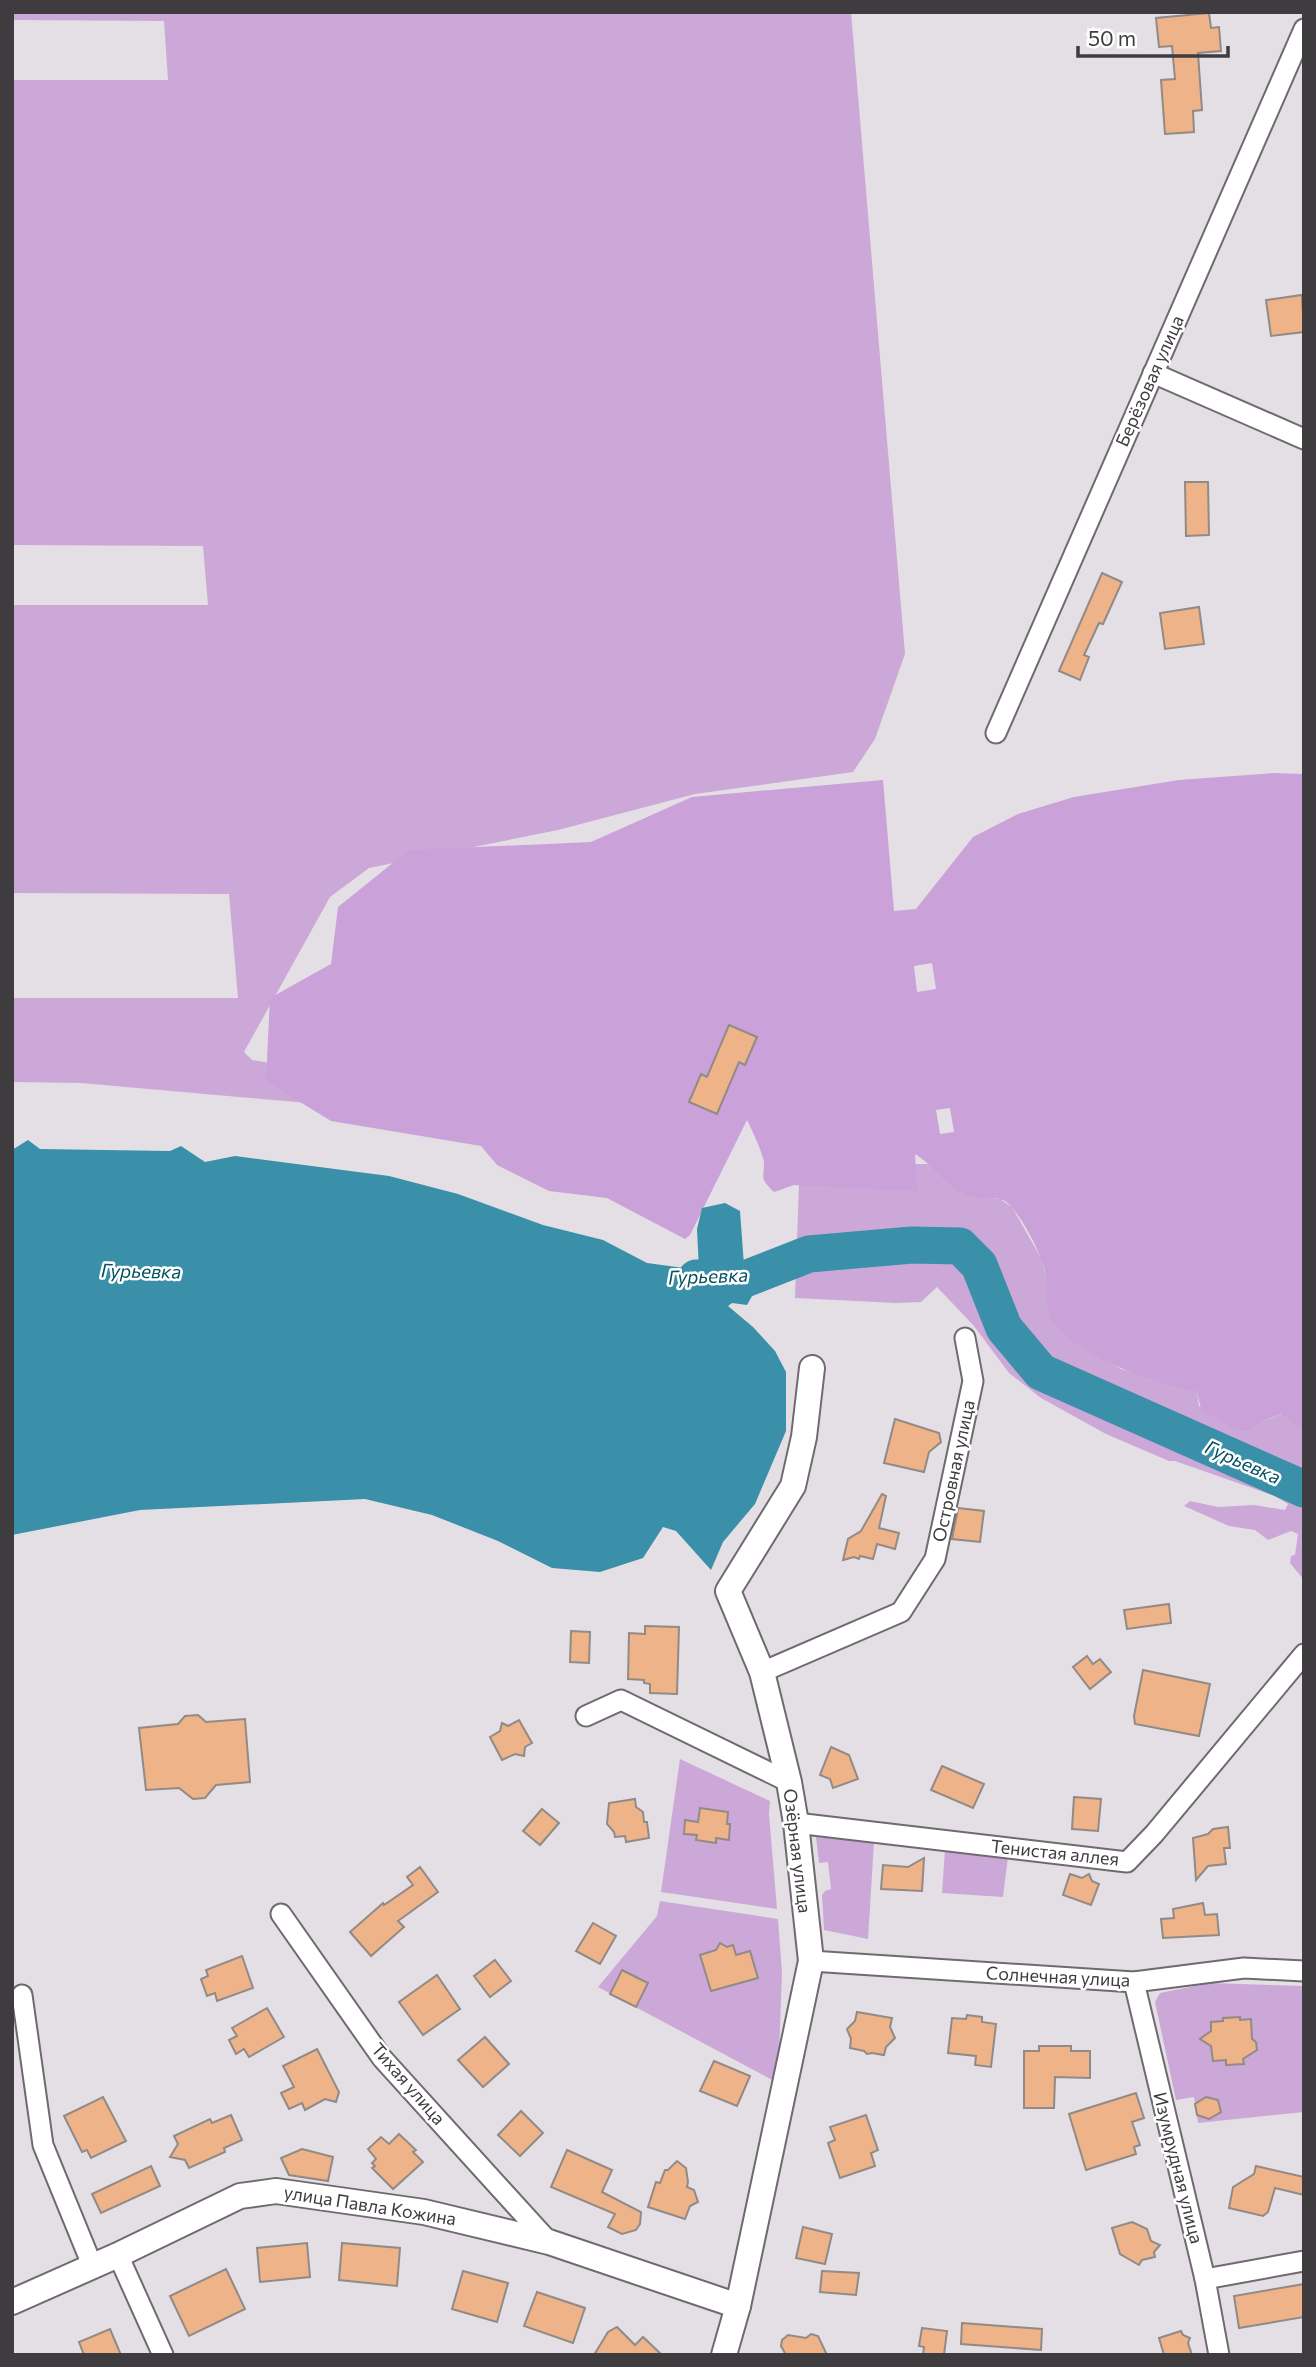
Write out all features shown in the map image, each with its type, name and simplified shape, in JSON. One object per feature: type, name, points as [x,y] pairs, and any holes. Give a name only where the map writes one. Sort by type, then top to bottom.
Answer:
[{"type":"street","name":"Берёзовая улица","points":[[996,733],[1304,29]]},
{"type":"street","points":[[1153,373],[1304,439]]},
{"type":"street","name":"Островная улица","points":[[762,1672],[901,1612],[936,1559],[973,1381],[965,1338]]},
{"type":"street","name":"Озёрная улица","points":[[724,2355],[738,2306],[811,1961],[789,1782],[762,1672],[728,1591],[793,1486],[804,1437],[812,1368]]},
{"type":"street","name":"Тенистая аллея","points":[[796,1823],[1127,1862],[1154,1834],[1304,1654]]},
{"type":"street","points":[[586,1716],[621,1700],[789,1782]]},
{"type":"street","name":"Тихая улица","points":[[281,1914],[382,2058],[549,2242]]},
{"type":"street","name":"Солнечная улица","points":[[811,1961],[1134,1982],[1244,1968],[1304,1971]]},
{"type":"street","name":"Изумрудная улица","points":[[1134,1982],[1205,2279],[1219,2355]]},
{"type":"street","points":[[22,1995],[43,2145],[92,2265]]},
{"type":"street","name":"улица Павла Кожина","points":[[12,2302],[240,2196],[276,2191],[424,2212],[549,2242],[738,2306]]},
{"type":"street","points":[[118,2255],[163,2355]]},
{"type":"street","points":[[1205,2279],[1304,2261]]},
{"type":"shaded area","points":[[12,12],[851,12],[905,654],[875,739],[853,772],[695,794],[558,830],[369,868],[330,897],[244,1052],[252,1060],[724,1140],[81,1083],[12,1082],[12,998],[238,998],[229,894],[12,893],[12,605],[208,605],[203,546],[12,545],[12,80],[168,80],[164,21],[12,20]]},
{"type":"shaded area","points":[[1274,773],[1304,774],[1304,1431],[1281,1414],[1263,1421],[1247,1432],[1235,1428],[1201,1409],[1197,1392],[1135,1374],[1090,1353],[1071,1340],[1056,1325],[1048,1309],[1047,1281],[1041,1259],[1027,1229],[1010,1205],[1000,1199],[964,1195],[915,1154],[917,1191],[794,1185],[774,1192],[764,1181],[763,1159],[747,1120],[690,1235],[685,1239],[607,1198],[549,1191],[497,1165],[481,1146],[331,1121],[266,1081],[270,998],[331,964],[338,907],[409,850],[591,842],[692,797],[883,780],[894,911],[916,909],[973,837],[1018,814],[1074,797],[1179,780]],"holes":[[[932,963],[936,989],[917,992],[914,966]],[[950,1108],[954,1132],[940,1134],[936,1110]]]},
{"type":"shaded area","points":[[906,1164],[930,1164],[961,1194],[1000,1199],[1012,1207],[1041,1258],[1060,1330],[1087,1350],[1121,1369],[1197,1392],[1199,1406],[1222,1422],[1240,1430],[1247,1432],[1263,1421],[1282,1414],[1304,1431],[1304,1580],[1290,1563],[1291,1556],[1295,1555],[1298,1534],[1291,1531],[1268,1540],[1255,1530],[1229,1526],[1184,1506],[1190,1501],[1218,1507],[1254,1505],[1285,1510],[1288,1504],[1275,1496],[1169,1461],[1106,1434],[1041,1398],[1009,1373],[974,1326],[937,1287],[921,1302],[795,1298],[799,1183]]},
{"type":"shaded area","points":[[680,1759],[770,1801],[777,1909],[661,1892]]},
{"type":"shaded area","points":[[816,1837],[874,1842],[868,1939],[824,1930],[822,1895],[831,1889],[828,1862],[819,1863]]},
{"type":"shaded area","points":[[945,1850],[1008,1857],[1003,1897],[942,1893]]},
{"type":"shaded area","points":[[660,1901],[778,1919],[782,1973],[778,2083],[598,1987],[657,1916]]},
{"type":"shaded area","points":[[1210,1983],[1304,1986],[1304,2112],[1198,2123],[1194,2097],[1176,2100],[1155,2002],[1160,1993]]},
{"type":"water","points":[[28,1140],[40,1149],[170,1151],[181,1146],[205,1162],[235,1156],[389,1176],[458,1194],[543,1225],[603,1240],[647,1263],[699,1270],[697,1229],[702,1208],[725,1203],[740,1211],[745,1279],[752,1296],[747,1305],[732,1303],[728,1306],[753,1327],[775,1351],[786,1372],[786,1431],[755,1504],[723,1542],[711,1570],[676,1531],[663,1527],[643,1558],[600,1572],[552,1568],[498,1541],[432,1515],[365,1499],[140,1510],[12,1535],[12,1150]]},
{"type":"building","points":[[1209,13],[1211,28],[1219,27],[1221,51],[1198,53],[1202,110],[1193,111],[1194,132],[1165,134],[1161,80],[1175,79],[1172,46],[1159,47],[1156,18]]},
{"type":"building","points":[[1302,295],[1304,332],[1271,336],[1266,300]]},
{"type":"building","points":[[1185,482],[1208,482],[1209,535],[1186,536]]},
{"type":"building","points":[[1102,573],[1122,582],[1103,624],[1099,623],[1084,655],[1089,657],[1080,680],[1059,671]]},
{"type":"building","points":[[1199,607],[1204,644],[1165,649],[1160,613]]},
{"type":"building","points":[[729,1025],[757,1037],[745,1065],[739,1062],[717,1114],[689,1102],[701,1074],[707,1077]]},
{"type":"building","points":[[895,1419],[939,1433],[941,1442],[929,1452],[924,1472],[884,1463]]},
{"type":"building","points":[[882,1494],[886,1496],[879,1528],[899,1533],[895,1549],[877,1544],[873,1559],[860,1556],[859,1559],[854,1557],[843,1560],[848,1539],[861,1531]]},
{"type":"building","points":[[958,1508],[984,1511],[980,1542],[952,1539]]},
{"type":"building","points":[[1169,1604],[1171,1623],[1127,1629],[1124,1610]]},
{"type":"building","points":[[645,1626],[679,1627],[677,1694],[650,1693],[650,1684],[644,1683],[644,1680],[628,1679],[629,1633],[645,1634]]},
{"type":"building","points":[[571,1631],[590,1632],[589,1663],[570,1662]]},
{"type":"building","points":[[1087,1656],[1093,1664],[1100,1659],[1111,1672],[1090,1689],[1073,1667]]},
{"type":"building","points":[[1143,1670],[1210,1684],[1199,1736],[1135,1724],[1134,1716]]},
{"type":"building","points":[[198,1715],[206,1722],[245,1719],[250,1782],[216,1785],[205,1798],[193,1799],[179,1788],[146,1790],[139,1728],[178,1724],[185,1716]]},
{"type":"building","points":[[519,1720],[532,1743],[525,1747],[524,1756],[515,1754],[502,1760],[490,1737],[500,1731],[502,1723],[508,1726]]},
{"type":"building","points":[[831,1747],[849,1755],[858,1779],[833,1788],[830,1779],[820,1775]]},
{"type":"building","points":[[942,1766],[984,1784],[973,1808],[931,1790]]},
{"type":"building","points":[[1074,1797],[1101,1799],[1098,1831],[1072,1829]]},
{"type":"building","points":[[635,1799],[636,1807],[643,1812],[644,1822],[647,1822],[649,1838],[626,1842],[625,1836],[615,1837],[607,1824],[609,1803]]},
{"type":"building","points":[[700,1808],[728,1812],[729,1840],[716,1838],[716,1843],[696,1840],[697,1835],[684,1834],[685,1820],[698,1822]]},
{"type":"building","points":[[542,1809],[559,1823],[540,1845],[523,1831]]},
{"type":"building","points":[[1228,1827],[1230,1848],[1224,1848],[1226,1864],[1208,1866],[1196,1880],[1193,1838],[1208,1834],[1213,1829]]},
{"type":"building","points":[[924,1858],[922,1891],[881,1889],[883,1865],[908,1867]]},
{"type":"building","points":[[420,1867],[438,1892],[398,1921],[404,1927],[371,1956],[350,1932],[383,1903],[384,1905],[413,1885],[407,1877]]},
{"type":"building","points":[[1070,1874],[1082,1878],[1089,1874],[1092,1881],[1099,1884],[1091,1905],[1063,1895]]},
{"type":"building","points":[[1203,1903],[1205,1915],[1217,1914],[1219,1935],[1163,1938],[1161,1919],[1174,1918],[1173,1909]]},
{"type":"building","points":[[593,1923],[616,1936],[600,1964],[576,1951]]},
{"type":"building","points":[[720,1943],[727,1947],[733,1945],[736,1955],[750,1951],[758,1978],[711,1991],[700,1955],[716,1950]]},
{"type":"building","points":[[242,1956],[253,1988],[217,2001],[215,1993],[207,1996],[201,1979],[208,1976],[206,1970]]},
{"type":"building","points":[[495,1960],[511,1981],[490,1997],[474,1976]]},
{"type":"building","points":[[622,1970],[648,1983],[636,2007],[610,1994]]},
{"type":"building","points":[[437,1975],[460,2009],[423,2035],[399,2002]]},
{"type":"building","points":[[267,2008],[284,2037],[249,2057],[244,2049],[236,2054],[229,2040],[237,2036],[232,2028]]},
{"type":"building","points":[[857,2012],[892,2018],[890,2027],[895,2038],[886,2047],[884,2055],[867,2054],[850,2048],[851,2039],[847,2029],[855,2021]]},
{"type":"building","points":[[967,2015],[982,2017],[982,2022],[996,2024],[991,2067],[975,2065],[976,2056],[948,2053],[952,2018],[966,2019]]},
{"type":"building","points":[[1240,2017],[1240,2020],[1251,2019],[1252,2039],[1256,2042],[1257,2050],[1243,2059],[1244,2064],[1226,2065],[1226,2060],[1213,2061],[1211,2046],[1200,2039],[1211,2031],[1211,2022]]},
{"type":"building","points":[[485,2037],[509,2064],[483,2087],[458,2060]]},
{"type":"building","points":[[1039,2046],[1071,2046],[1071,2051],[1090,2051],[1090,2078],[1055,2077],[1054,2108],[1024,2108],[1024,2051],[1039,2051]]},
{"type":"building","points":[[317,2049],[339,2092],[336,2102],[325,2099],[305,2110],[302,2103],[289,2109],[281,2093],[294,2087],[283,2066]]},
{"type":"building","points":[[714,2061],[750,2076],[737,2106],[700,2091]]},
{"type":"building","points":[[1136,2093],[1144,2118],[1132,2122],[1140,2145],[1134,2147],[1136,2154],[1086,2170],[1069,2114]]},
{"type":"building","points":[[103,2097],[126,2141],[91,2158],[87,2150],[82,2152],[64,2116]]},
{"type":"building","points":[[1206,2097],[1218,2100],[1221,2112],[1209,2119],[1197,2115],[1195,2104]]},
{"type":"building","points":[[521,2111],[543,2133],[520,2156],[498,2135]]},
{"type":"building","points":[[231,2115],[242,2140],[224,2148],[225,2152],[189,2168],[185,2160],[170,2157],[178,2144],[174,2136],[210,2119],[212,2123]]},
{"type":"building","points":[[866,2115],[878,2150],[871,2153],[875,2166],[840,2178],[828,2143],[835,2140],[830,2127]]},
{"type":"building","points":[[399,2134],[416,2150],[413,2152],[423,2162],[393,2189],[372,2168],[376,2159],[368,2149],[381,2137],[389,2144]]},
{"type":"building","points":[[302,2149],[333,2157],[328,2181],[289,2175],[281,2158]]},
{"type":"building","points":[[567,2150],[612,2170],[602,2192],[641,2212],[640,2224],[636,2230],[622,2234],[608,2227],[615,2214],[551,2187]]},
{"type":"building","points":[[677,2161],[686,2168],[687,2187],[694,2190],[698,2202],[690,2206],[685,2219],[648,2207],[656,2182],[660,2183],[665,2170]]},
{"type":"building","points":[[151,2166],[160,2186],[101,2213],[92,2194]]},
{"type":"building","points":[[1256,2166],[1304,2177],[1304,2195],[1275,2188],[1268,2212],[1263,2216],[1229,2208],[1233,2187],[1254,2174]]},
{"type":"building","points":[[1132,2222],[1147,2229],[1151,2241],[1160,2245],[1154,2252],[1155,2257],[1142,2260],[1139,2265],[1120,2254],[1112,2228]]},
{"type":"building","points":[[803,2227],[832,2234],[825,2264],[796,2258]]},
{"type":"building","points":[[307,2243],[310,2277],[260,2282],[257,2248]]},
{"type":"building","points":[[342,2243],[400,2248],[397,2286],[339,2280]]},
{"type":"building","points":[[226,2269],[245,2309],[189,2336],[170,2296]]},
{"type":"building","points":[[463,2271],[508,2283],[497,2322],[452,2309]]},
{"type":"building","points":[[822,2271],[859,2273],[856,2295],[820,2292]]},
{"type":"building","points":[[1304,2284],[1304,2317],[1239,2328],[1234,2296]]},
{"type":"building","points":[[537,2292],[585,2308],[573,2343],[524,2326]]},
{"type":"building","points":[[962,2323],[1042,2329],[1041,2350],[961,2344]]},
{"type":"building","points":[[617,2327],[635,2345],[643,2337],[662,2355],[594,2355],[608,2332]]},
{"type":"building","points":[[922,2328],[947,2331],[944,2355],[923,2355],[924,2347],[919,2346]]},
{"type":"building","points":[[110,2329],[121,2355],[84,2355],[79,2342]]},
{"type":"building","points":[[1181,2331],[1190,2338],[1188,2343],[1192,2355],[1164,2355],[1159,2338]]},
{"type":"building","points":[[811,2334],[818,2336],[827,2355],[786,2355],[781,2346],[782,2340],[788,2335],[806,2338]]},
{"type":"waterway","name":"Гурьевка","points":[[696,1278],[745,1279],[809,1254],[912,1245],[960,1246],[979,1265],[1004,1328],[1041,1372],[1304,1489]]}]
